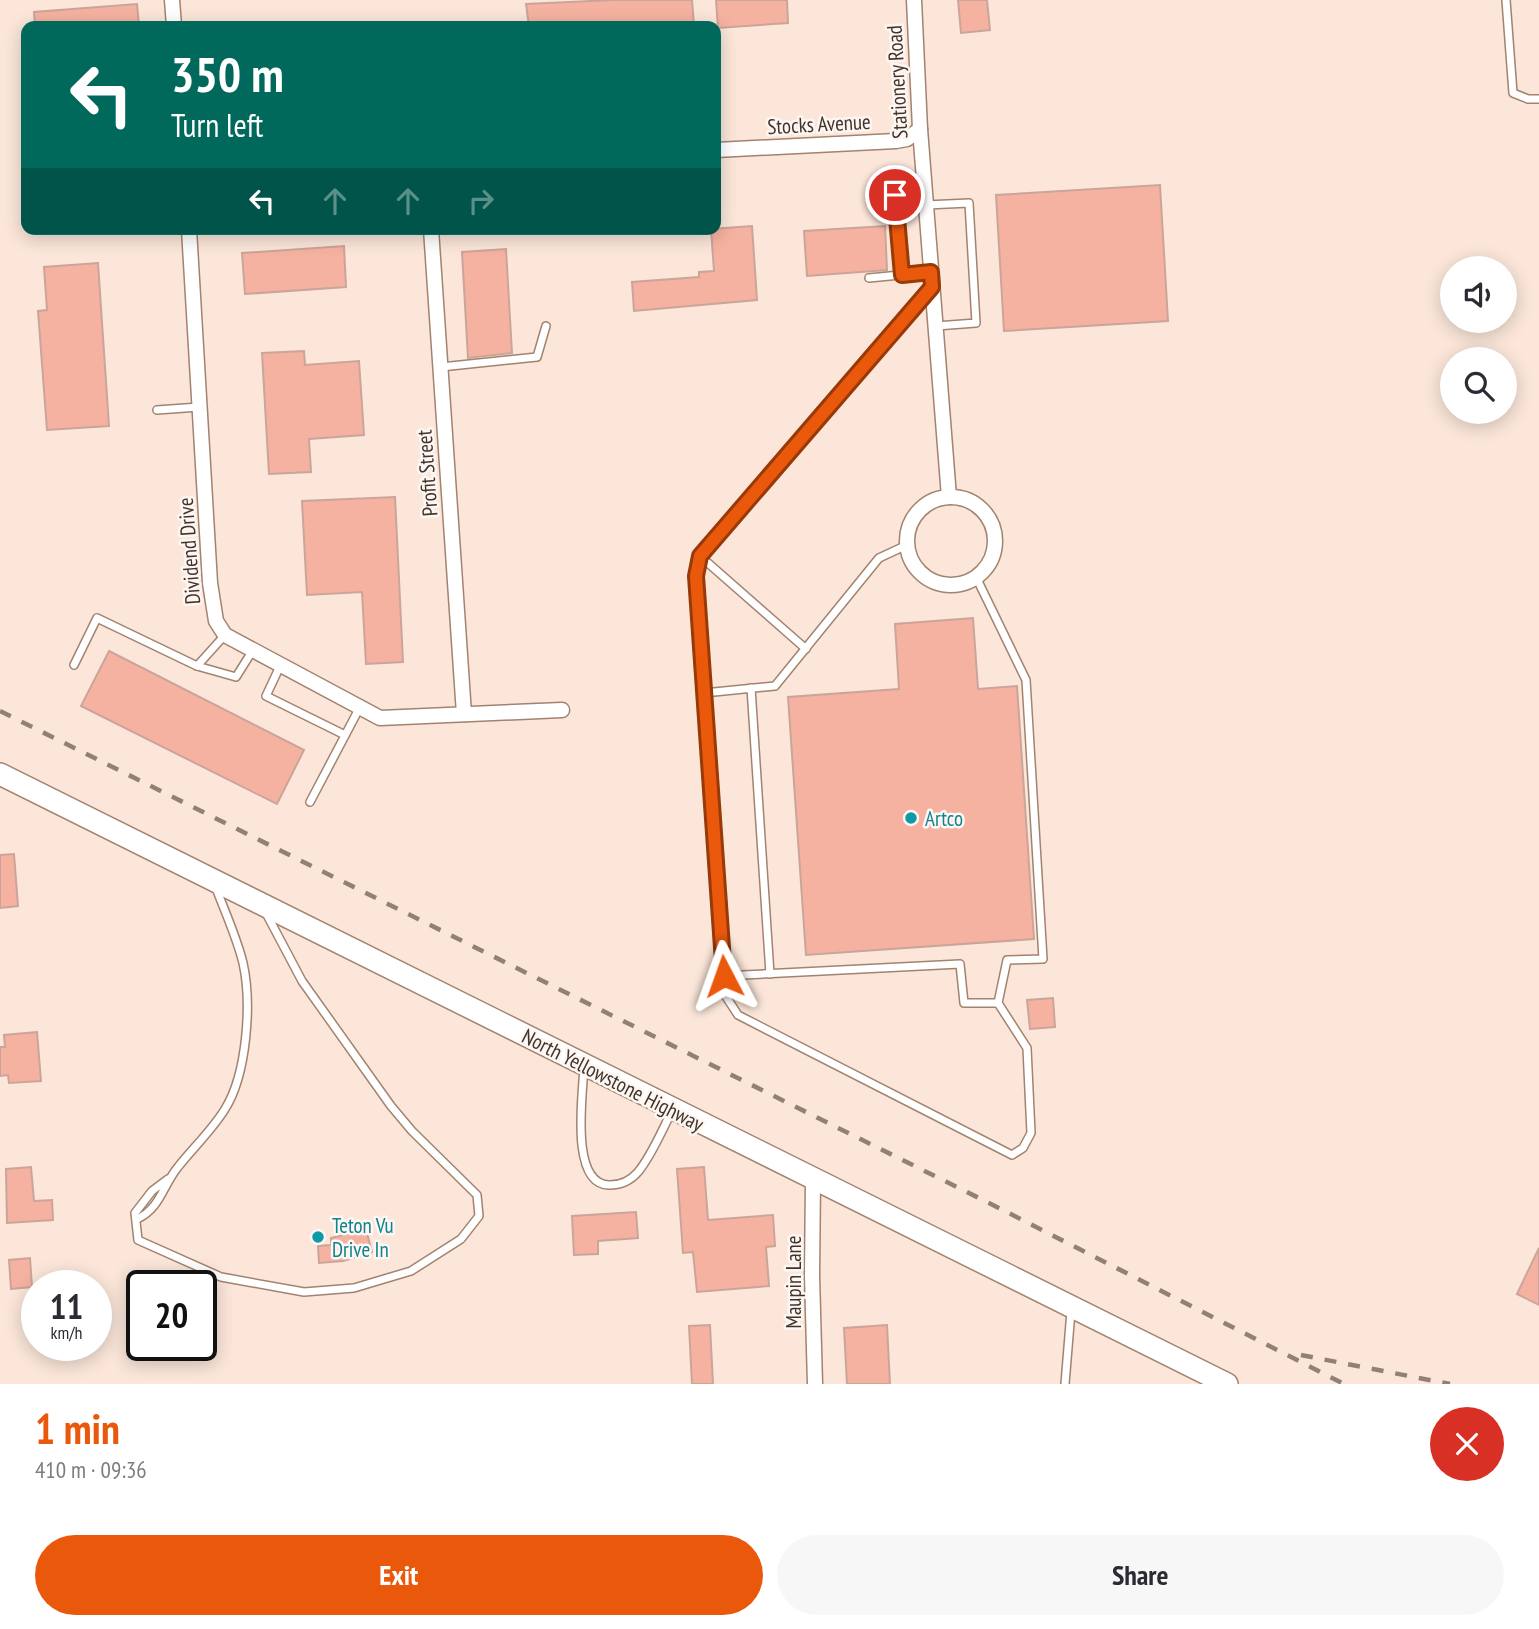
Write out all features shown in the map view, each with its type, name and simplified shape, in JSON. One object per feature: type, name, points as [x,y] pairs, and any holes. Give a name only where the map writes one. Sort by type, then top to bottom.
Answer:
[{"type":"main road","name":"North Yellowstone Highway","points":[[0,774],[1227,1384]]},
{"type":"street","points":[[173,0],[174,21]]},
{"type":"street","name":"Stationery Road","points":[[914,0],[920,129],[949,497]]},
{"type":"street","name":"Stocks Avenue","points":[[721,150],[896,141],[907,139],[920,129]]},
{"type":"street","name":"Dividend Drive","points":[[189,235],[210,583],[216,621],[225,635]]},
{"type":"street","name":"Profit Street","points":[[431,235],[464,714]]},
{"type":"street","points":[[949,497],[964,499],[977,506],[988,516],[994,530],[995,545],[991,560],[976,577],[956,585],[942,585],[929,580],[918,571],[910,559],[907,545],[908,531],[918,512],[935,500],[949,497]]},
{"type":"street","points":[[225,635],[380,718],[562,710]]},
{"type":"street","name":"Maupin Lane","points":[[813,1180],[815,1384]]},
{"type":"lane","points":[[1506,0],[1513,93],[1528,99],[1539,99]]},
{"type":"lane","points":[[895,195],[902,275]]},
{"type":"lane","points":[[926,205],[968,203],[976,323],[935,326]]},
{"type":"lane","points":[[869,278],[902,275],[932,280]]},
{"type":"lane","points":[[932,280],[700,556],[696,576],[725,995],[738,1015],[1012,1155],[1023,1148],[1031,1133],[1027,1048],[998,1003],[1007,960],[1043,959],[1026,680],[976,577]]},
{"type":"lane","points":[[441,367],[537,357],[546,326]]},
{"type":"lane","points":[[157,410],[200,407]]},
{"type":"lane","points":[[704,693],[775,686],[878,558],[907,545]]},
{"type":"lane","points":[[700,556],[806,649]]},
{"type":"lane","points":[[74,665],[97,618],[197,666],[236,677],[253,649]]},
{"type":"lane","points":[[197,666],[225,635]]},
{"type":"lane","points":[[281,664],[266,695],[345,735]]},
{"type":"lane","points":[[751,688],[770,974]]},
{"type":"lane","points":[[310,802],[360,707]]},
{"type":"lane","points":[[212,880],[243,964],[246,1012],[241,1074],[225,1110],[168,1179],[141,1203],[135,1213],[138,1240],[221,1277],[304,1292],[354,1288],[411,1271],[461,1239],[479,1216],[477,1195],[398,1114],[302,981],[261,904]]},
{"type":"lane","points":[[724,976],[960,964],[964,1003],[998,1003]]},
{"type":"lane","points":[[584,1066],[580,1135],[589,1175],[603,1185],[620,1185],[638,1172],[673,1110]]},
{"type":"lane","points":[[137,1219],[148,1214],[162,1195],[168,1179]]},
{"type":"lane","points":[[1065,1384],[1071,1307]]},
{"type":"building","points":[[692,0],[694,21],[528,21],[526,4]]},
{"type":"building","points":[[716,0],[787,0],[788,23],[721,28],[721,21],[718,21]]},
{"type":"building","points":[[958,0],[987,0],[990,30],[961,33]]},
{"type":"building","points":[[137,4],[139,21],[35,21],[34,12]]},
{"type":"building","points":[[1160,185],[1168,321],[1004,331],[996,195]]},
{"type":"building","points":[[752,226],[757,300],[634,311],[632,282],[699,277],[699,272],[714,271],[711,235],[721,235],[721,228]]},
{"type":"building","points":[[885,226],[887,270],[807,276],[804,231]]},
{"type":"building","points":[[344,246],[346,287],[245,294],[242,253]]},
{"type":"building","points":[[506,249],[512,353],[468,358],[462,252]]},
{"type":"building","points":[[98,263],[109,426],[47,430],[38,311],[47,310],[44,267]]},
{"type":"building","points":[[304,351],[305,365],[359,361],[364,435],[309,439],[311,472],[269,474],[262,353]]},
{"type":"building","points":[[395,497],[403,662],[366,664],[362,592],[307,595],[302,501]]},
{"type":"building","name":"Artco","points":[[973,618],[978,689],[1017,686],[1034,939],[806,955],[788,697],[899,689],[895,624]]},
{"type":"building","points":[[109,651],[304,750],[277,804],[81,706]]},
{"type":"building","points":[[14,854],[18,906],[0,908],[0,855]]},
{"type":"building","points":[[1053,998],[1055,1027],[1030,1029],[1027,1000]]},
{"type":"building","points":[[37,1032],[41,1081],[9,1083],[8,1075],[0,1076],[0,1047],[5,1047],[4,1035]]},
{"type":"building","points":[[31,1167],[34,1201],[52,1200],[53,1220],[7,1223],[6,1169]]},
{"type":"building","points":[[704,1167],[708,1220],[773,1215],[775,1246],[766,1247],[769,1286],[697,1292],[693,1252],[683,1253],[677,1169]]},
{"type":"building","points":[[636,1212],[638,1238],[598,1241],[598,1254],[574,1255],[572,1216]]},
{"type":"building","points":[[366,1229],[372,1252],[343,1261],[319,1263],[318,1246],[331,1245],[331,1238]]},
{"type":"building","points":[[1539,1248],[1539,1305],[1517,1294]]},
{"type":"building","points":[[30,1258],[31,1270],[21,1270],[21,1288],[11,1289],[9,1260]]},
{"type":"building","points":[[710,1325],[713,1384],[692,1384],[689,1326]]},
{"type":"building","points":[[887,1325],[890,1384],[847,1384],[844,1328]]},
{"type":"railway","points":[[0,711],[989,1203],[1344,1384]]},
{"type":"railway","points":[[1301,1355],[1450,1384]]},
{"type":"place","name":"Artco","points":[[911,818]]},
{"type":"place","name":"Teton Vu Drive In","points":[[318,1237]]},
{"type":"route","points":[[724,976],[696,576],[700,556],[932,287],[931,272],[902,275],[895,195]]}]
